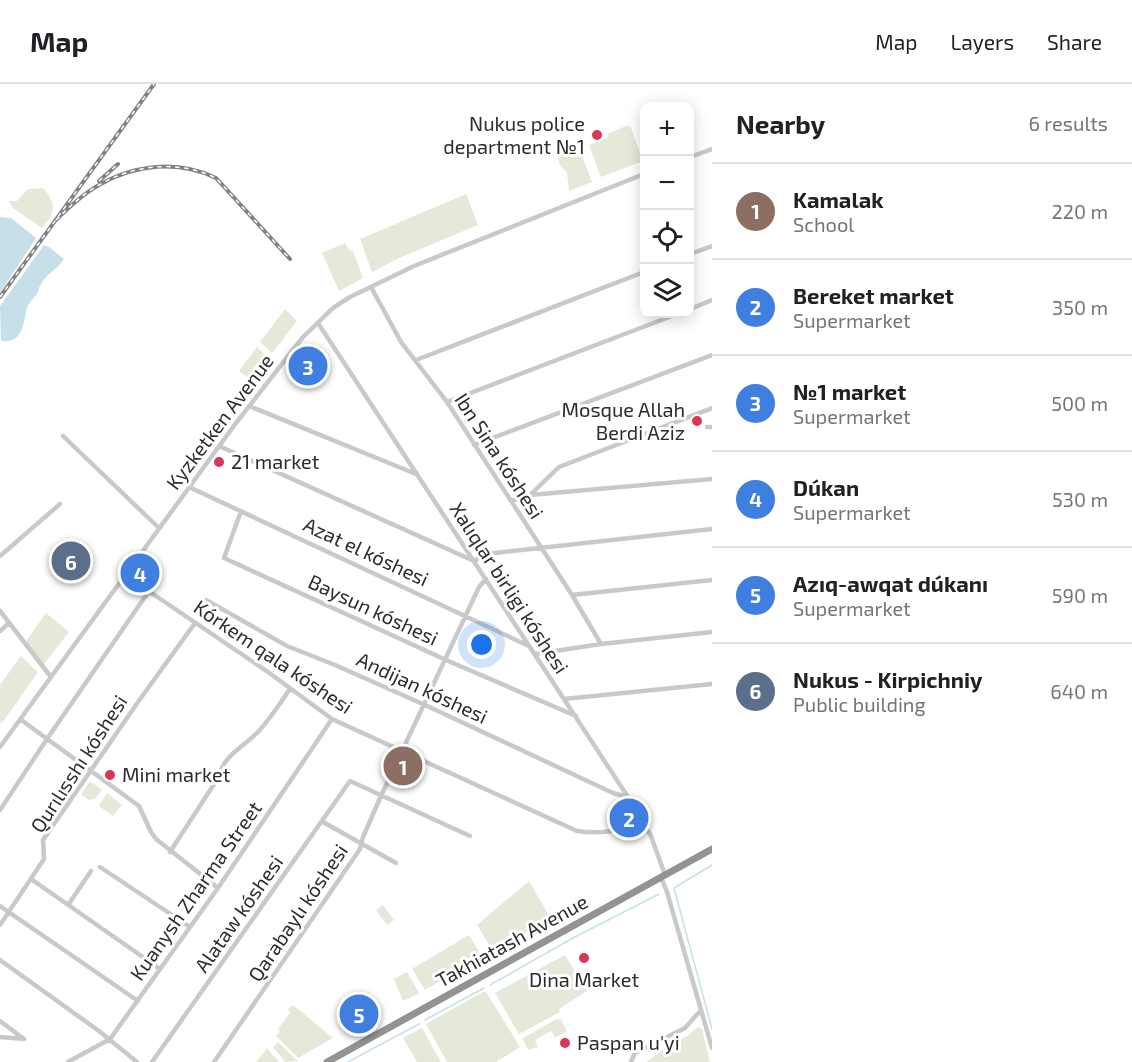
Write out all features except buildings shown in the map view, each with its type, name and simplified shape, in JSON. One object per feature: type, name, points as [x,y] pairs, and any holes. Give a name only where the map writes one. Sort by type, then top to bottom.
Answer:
[{"type":"highway","name":"Takhiatash Avenue","points":[[327,1062],[712,849]]},
{"type":"street","points":[[693,156],[712,149]]},
{"type":"street","name":"Kyzketken Avenue","points":[[0,747],[249,406],[303,338],[333,308],[350,297],[414,266],[640,176]]},
{"type":"street","points":[[694,253],[712,246]]},
{"type":"street","points":[[416,360],[640,274]]},
{"type":"street","name":"Ibn Sina kóshesi","points":[[371,287],[401,342],[447,402],[572,595],[601,644]]},
{"type":"street","points":[[694,307],[712,300]]},
{"type":"street","points":[[447,402],[667,318]]},
{"type":"street","name":"Xalıqlar birligi kóshesi","points":[[318,323],[576,716],[651,836],[712,1048]]},
{"type":"street","points":[[474,445],[712,355]]},
{"type":"street","points":[[249,406],[416,474]]},
{"type":"street","points":[[530,495],[559,467],[712,408]]},
{"type":"street","points":[[63,436],[159,528]]},
{"type":"street","points":[[219,446],[474,561],[486,554],[712,529]]},
{"type":"street","points":[[511,501],[530,495],[712,479]]},
{"type":"street","name":"Azat el kóshesi","points":[[189,487],[530,646]]},
{"type":"street","points":[[0,556],[60,504]]},
{"type":"street","name":"Baysun kóshesi","points":[[242,511],[224,558],[446,660],[576,716]]},
{"type":"street","name":"Kórkem qala kóshesi","points":[[125,575],[268,672],[332,719],[577,831],[612,832],[642,821]]},
{"type":"street","name":"Qarabaylı kóshesi","points":[[214,1062],[360,849],[381,796],[479,587],[486,579]]},
{"type":"street","points":[[572,595],[712,580]]},
{"type":"street","points":[[0,810],[149,591]]},
{"type":"street","name":"Andijan kóshesi","points":[[206,600],[287,646],[425,705],[613,793],[628,797]]},
{"type":"street","points":[[0,610],[51,677]]},
{"type":"street","points":[[0,631],[9,623]]},
{"type":"street","name":"Qurılısshı kóshesi","points":[[0,925],[44,859],[43,840],[195,623]]},
{"type":"street","points":[[535,654],[712,632]]},
{"type":"street","points":[[564,699],[712,684]]},
{"type":"street","points":[[170,852],[218,778],[220,766],[259,731],[290,689]]},
{"type":"street","points":[[20,719],[139,807],[151,832],[170,852],[218,888]]},
{"type":"street","name":"Kuanysh Zharma Street","points":[[68,1062],[110,1039],[218,888],[332,719]]},
{"type":"street","points":[[0,733],[6,739]]},
{"type":"street","name":"Alataw kóshesi","points":[[152,1062],[350,782],[381,796]]},
{"type":"street","points":[[381,796],[470,836]]},
{"type":"street","points":[[323,822],[396,863]]},
{"type":"street","points":[[100,867],[190,927]]},
{"type":"street","points":[[68,905],[91,871]]},
{"type":"street","points":[[31,879],[160,969]]},
{"type":"street","points":[[0,906],[138,1001]]},
{"type":"street","points":[[0,960],[110,1039],[137,1062]]},
{"type":"street","points":[[631,1062],[635,1053],[685,1028],[701,1010]]},
{"type":"street","points":[[0,1021],[24,1039],[0,1037]]},
{"type":"shaded area","points":[[628,125],[640,153],[640,162],[601,177],[589,145],[609,137],[608,134]]},
{"type":"shaded area","points":[[579,147],[592,182],[569,191],[567,172],[561,167],[558,159],[560,155]]},
{"type":"shaded area","points":[[43,188],[51,199],[53,208],[42,228],[13,208],[9,201],[17,201],[28,189]]},
{"type":"shaded area","points":[[466,194],[478,225],[399,258],[372,272],[360,239]]},
{"type":"shaded area","points":[[345,243],[349,250],[353,251],[363,278],[339,291],[322,253]]},
{"type":"shaded area","points":[[285,309],[297,321],[272,353],[260,342]]},
{"type":"shaded area","points":[[257,347],[269,359],[251,380],[239,371]]},
{"type":"shaded area","points":[[46,613],[69,632],[43,665],[26,641]]},
{"type":"shaded area","points":[[21,656],[38,672],[2,723],[0,722],[0,685]]},
{"type":"shaded area","points":[[90,781],[102,790],[95,799],[89,800],[81,794]]},
{"type":"shaded area","points":[[107,793],[122,805],[113,816],[99,806]]},
{"type":"shaded area","points":[[529,881],[548,914],[548,920],[493,951],[477,925]]},
{"type":"shaded area","points":[[383,905],[394,920],[387,925],[376,910]]},
{"type":"shaded area","points":[[469,935],[482,957],[425,990],[412,969]]},
{"type":"shaded area","points":[[565,955],[587,991],[559,1009],[560,1012],[519,1034],[495,993]]},
{"type":"shaded area","points":[[407,972],[419,993],[403,1001],[394,979]]},
{"type":"shaded area","points":[[486,992],[520,1047],[496,1062],[447,1062],[426,1024]]},
{"type":"shaded area","points":[[293,1005],[333,1038],[298,1058],[276,1036],[280,1031],[278,1029],[290,1013],[288,1009]]},
{"type":"shaded area","points":[[557,1019],[561,1020],[567,1031],[555,1038],[551,1031],[535,1040],[538,1047],[528,1050],[523,1038]]},
{"type":"shaded area","points":[[698,1027],[702,1029],[710,1062],[646,1062],[674,1042],[687,1036]]},
{"type":"shaded area","points":[[422,1028],[441,1062],[417,1062],[403,1038]]},
{"type":"shaded area","points":[[278,1042],[298,1061],[285,1062],[273,1047]]},
{"type":"shaded area","points":[[267,1048],[279,1062],[256,1062]]},
{"type":"water","points":[[0,217],[11,218],[36,238],[0,293]]},
{"type":"water","points":[[44,245],[64,259],[40,285],[37,294],[28,306],[18,336],[9,341],[1,341],[0,306]]},
{"type":"waterway","points":[[712,865],[674,888],[712,1029]]},
{"type":"waterway","points":[[490,985],[571,939],[659,894]]},
{"type":"waterway","points":[[425,1020],[484,988]]},
{"type":"waterway","points":[[348,1062],[419,1024]]},
{"type":"railway","points":[[0,297],[154,84]]},
{"type":"railway","points":[[99,181],[118,164]]},
{"type":"railway","points":[[56,220],[87,192],[113,178],[157,167],[187,169],[216,178],[290,259]]},
{"type":"place","name":"Nukus police department №1","points":[[597,135]]},
{"type":"place","name":"№1 market","points":[[308,366]]},
{"type":"place","name":"Mosque Allah Berdi Aziz","points":[[697,421]]},
{"type":"place","name":"21 market","points":[[219,462]]},
{"type":"place","name":"Nukus - Kirpichniy","points":[[71,561]]},
{"type":"place","name":"Dúkan","points":[[140,573]]},
{"type":"place","name":"Kamalak","points":[[403,766]]},
{"type":"place","name":"Mini market","points":[[110,775]]},
{"type":"place","name":"Bereket market","points":[[629,818]]},
{"type":"place","name":"Dina Market","points":[[584,958]]},
{"type":"place","name":"Azıq-awqat dúkanı","points":[[359,1014]]},
{"type":"place","name":"Paspan u'yi","points":[[565,1043]]}]
